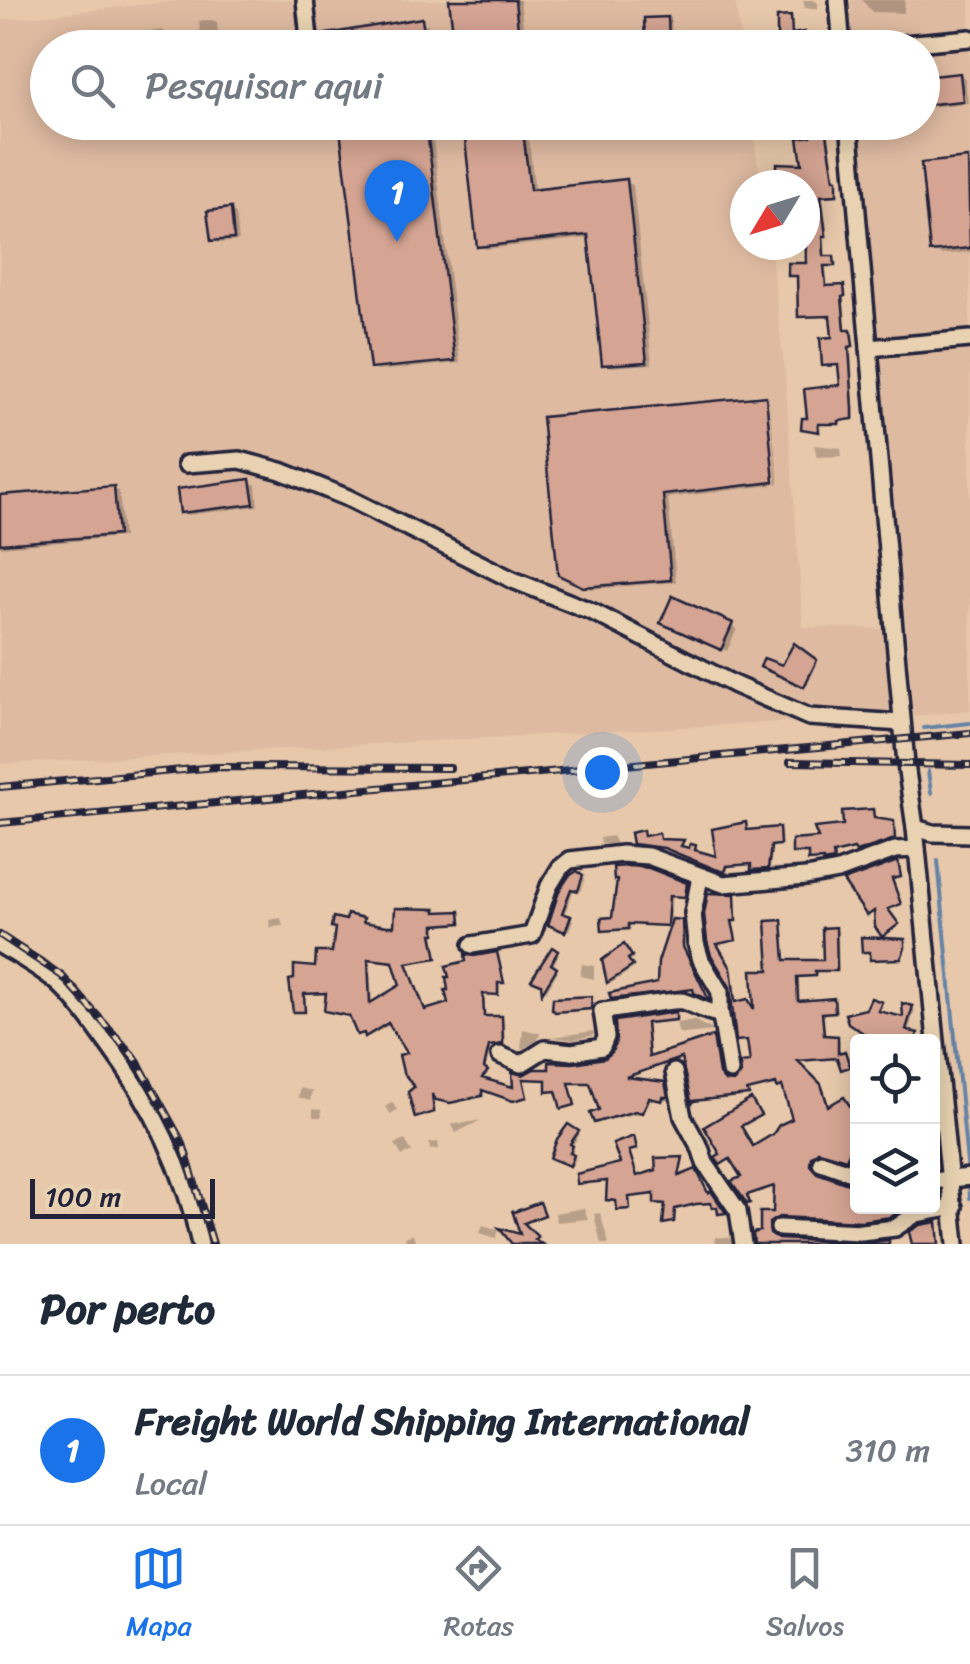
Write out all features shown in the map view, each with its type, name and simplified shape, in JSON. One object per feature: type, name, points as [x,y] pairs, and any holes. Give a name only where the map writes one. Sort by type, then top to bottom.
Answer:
[{"type":"street","points":[[305,0],[308,30]]},
{"type":"street","points":[[838,0],[840,30]]},
{"type":"street","points":[[940,41],[970,38]]},
{"type":"street","points":[[851,140],[902,723],[960,1179],[954,1208],[956,1244]]},
{"type":"street","points":[[869,348],[970,339]]},
{"type":"street","points":[[186,464],[240,460],[281,471],[348,498],[513,580],[593,612],[735,685],[809,716],[902,723]]},
{"type":"street","points":[[916,828],[970,834]]},
{"type":"street","points":[[472,945],[532,935],[549,886],[570,860],[622,854],[648,856],[722,884],[806,877],[838,871],[895,850],[917,849]]},
{"type":"street","points":[[700,877],[694,913],[696,943],[720,992],[730,1071]]},
{"type":"street","points":[[0,946],[59,984],[134,1079],[167,1137],[191,1203],[200,1244]]},
{"type":"street","points":[[500,1055],[520,1064],[544,1049],[572,1052],[602,1046],[606,1037],[602,1011],[679,1001],[700,1011],[720,1014]]},
{"type":"street","points":[[674,1072],[683,1117],[704,1163],[738,1211],[744,1244]]},
{"type":"street","points":[[821,1162],[850,1172]]},
{"type":"street","points":[[779,1228],[860,1232],[895,1228],[916,1214],[954,1208]]},
{"type":"shaded area","points":[[187,0],[735,0],[739,30],[30,30],[30,140],[754,140],[759,170],[730,170],[730,260],[772,260],[785,374],[803,627],[883,629],[892,716],[0,764],[0,20]]},
{"type":"shaded area","points":[[851,0],[970,0],[970,710],[914,716],[861,140],[940,140],[940,30],[852,30]]},
{"type":"building","points":[[449,0],[515,0],[518,30],[453,30]]},
{"type":"building","points":[[791,16],[792,30],[777,30],[777,17]]},
{"type":"building","points":[[668,17],[668,30],[644,30],[644,18]]},
{"type":"building","points":[[422,18],[424,30],[350,30]]},
{"type":"building","points":[[960,73],[963,101],[940,103],[940,75]]},
{"type":"building","points":[[341,140],[428,140],[455,361],[370,369]]},
{"type":"building","points":[[465,140],[524,140],[530,190],[627,179],[647,362],[602,365],[588,235],[477,247]]},
{"type":"building","points":[[798,140],[828,140],[837,179],[837,195],[821,196],[824,256],[834,256],[835,266],[824,266],[826,286],[844,285],[845,330],[851,330],[853,346],[849,347],[853,419],[818,424],[819,432],[801,429],[802,418],[807,418],[804,389],[840,385],[838,365],[822,366],[820,338],[832,337],[830,316],[798,317],[797,276],[788,276],[788,263],[820,260],[820,170],[777,170],[777,163],[802,164]]},
{"type":"building","points":[[968,158],[970,248],[930,252],[921,163]]},
{"type":"building","points":[[231,208],[234,239],[211,241],[207,211]]},
{"type":"building","points":[[766,396],[774,482],[663,495],[671,580],[583,587],[558,575],[542,417]]},
{"type":"building","points":[[250,479],[254,504],[180,513],[177,489]]},
{"type":"building","points":[[114,486],[118,535],[0,544],[0,495]]},
{"type":"building","points":[[672,596],[733,623],[721,650],[660,623]]},
{"type":"building","points":[[794,643],[817,660],[804,687],[760,667],[764,658],[782,665]]},
{"type":"building","points":[[873,809],[874,818],[894,821],[895,839],[856,852],[854,849],[833,854],[834,860],[823,862],[808,861],[808,853],[792,853],[792,840],[818,838],[814,828],[843,825],[842,811]]},
{"type":"building","points":[[746,822],[747,830],[779,827],[780,845],[771,846],[768,869],[751,870],[751,864],[727,866],[725,872],[664,848],[632,844],[630,833],[659,833],[660,839],[684,840],[681,846],[696,845],[695,850],[716,856],[712,829]]},
{"type":"building","points":[[898,861],[901,877],[892,879],[901,904],[888,909],[899,924],[882,937],[875,927],[874,911],[867,916],[843,881]]},
{"type":"building","points":[[613,867],[649,868],[687,883],[685,897],[669,896],[667,926],[628,924],[628,929],[602,931],[601,918],[612,917],[617,880]]},
{"type":"building","points":[[577,871],[583,875],[578,891],[571,889],[562,913],[571,916],[565,932],[548,925],[559,891]]},
{"type":"building","points":[[708,893],[735,894],[736,921],[732,921],[736,940],[717,944],[731,968],[735,1002],[748,999],[754,1009],[752,970],[769,970],[766,921],[782,920],[785,960],[823,960],[822,928],[836,927],[837,971],[815,971],[815,976],[797,977],[798,1001],[834,998],[835,1012],[822,1013],[824,1035],[838,1036],[838,1053],[845,1051],[850,1067],[841,1070],[837,1058],[798,1061],[821,1084],[828,1106],[844,1097],[850,1106],[850,1150],[846,1159],[818,1151],[811,1157],[810,1165],[817,1173],[850,1184],[850,1214],[895,1214],[861,1221],[779,1217],[769,1223],[770,1234],[778,1239],[861,1243],[889,1240],[889,1244],[754,1244],[753,1233],[760,1231],[760,1212],[773,1212],[774,1186],[747,1195],[747,1204],[731,1181],[741,1177],[730,1159],[720,1165],[715,1157],[720,1154],[704,1127],[751,1099],[761,1115],[741,1126],[753,1146],[792,1119],[782,1086],[747,1091],[749,1095],[693,1101],[692,1105],[681,1058],[626,1077],[665,1082],[668,1097],[662,1101],[649,1098],[642,1113],[635,1111],[594,1123],[590,1113],[599,1110],[590,1083],[569,1083],[575,1105],[561,1109],[556,1091],[546,1092],[546,1080],[523,1079],[527,1097],[513,1101],[482,1090],[482,1096],[450,1103],[436,1100],[432,1094],[434,1112],[415,1118],[408,1092],[414,1087],[403,1072],[399,1055],[407,1053],[388,1023],[365,1037],[364,1033],[357,1035],[349,1016],[324,1011],[326,993],[304,994],[305,1012],[293,1012],[289,980],[294,979],[294,965],[315,967],[316,952],[332,952],[333,917],[346,920],[347,914],[364,918],[363,922],[394,926],[395,908],[460,911],[461,923],[435,925],[432,934],[437,958],[407,963],[425,1010],[448,1003],[446,966],[466,961],[465,954],[497,952],[504,983],[498,983],[498,995],[483,994],[484,1016],[502,1016],[503,1044],[489,1046],[484,1068],[488,1071],[482,1078],[513,1087],[512,1072],[523,1075],[534,1069],[549,1069],[549,1062],[605,1058],[616,1041],[615,1021],[676,1012],[676,1020],[646,1023],[649,1057],[713,1036],[719,1074],[725,1081],[733,1082],[741,1074],[740,1063],[750,1062],[747,1040],[736,1041],[730,987],[707,941],[704,914]],"holes":[[[368,959],[393,962],[400,985],[370,1003]]]},
{"type":"building","points":[[672,919],[682,920],[683,947],[709,1000],[693,989],[611,999],[609,993],[657,983],[658,962]]},
{"type":"building","points":[[861,937],[905,939],[901,959],[870,960],[870,952],[862,952]]},
{"type":"building","points":[[624,944],[633,966],[607,983],[602,960]]},
{"type":"building","points":[[552,947],[558,951],[551,964],[557,968],[542,993],[541,984],[531,980]]},
{"type":"building","points":[[592,996],[591,1009],[552,1009],[553,998]]},
{"type":"building","points":[[871,998],[882,1002],[878,1011],[903,1017],[902,1003],[913,1006],[906,1030],[918,1034],[865,1034],[848,1023],[845,1014],[866,1009]]},
{"type":"building","points":[[568,1124],[579,1131],[570,1144],[570,1153],[574,1155],[570,1166],[550,1158]]},
{"type":"building","points":[[634,1136],[637,1149],[629,1151],[637,1176],[656,1170],[655,1158],[683,1157],[679,1176],[696,1169],[708,1193],[711,1191],[726,1213],[718,1214],[711,1203],[696,1204],[675,1209],[674,1222],[663,1224],[665,1204],[654,1203],[654,1194],[629,1197],[630,1209],[617,1210],[616,1201],[606,1200],[607,1181],[577,1184],[576,1174],[620,1163],[613,1144]]},
{"type":"building","points":[[540,1202],[545,1215],[524,1223],[542,1244],[512,1244],[499,1228],[520,1234],[512,1210]]},
{"type":"building","points":[[937,1222],[939,1244],[912,1244],[909,1232]]},
{"type":"waterway","points":[[924,728],[970,723]]},
{"type":"waterway","points":[[928,771],[931,793]]},
{"type":"waterway","points":[[938,861],[968,1173]]},
{"type":"waterway","points":[[969,1183],[970,1198]]},
{"type":"railway","points":[[0,823],[970,733]]},
{"type":"railway","points":[[790,762],[970,765]]},
{"type":"railway","points":[[0,787],[215,767],[450,768]]},
{"type":"railway","points":[[0,935],[62,976],[136,1059],[183,1144],[213,1244]]},
{"type":"place","name":"Freight World Shipping International","points":[[397,242]]}]
